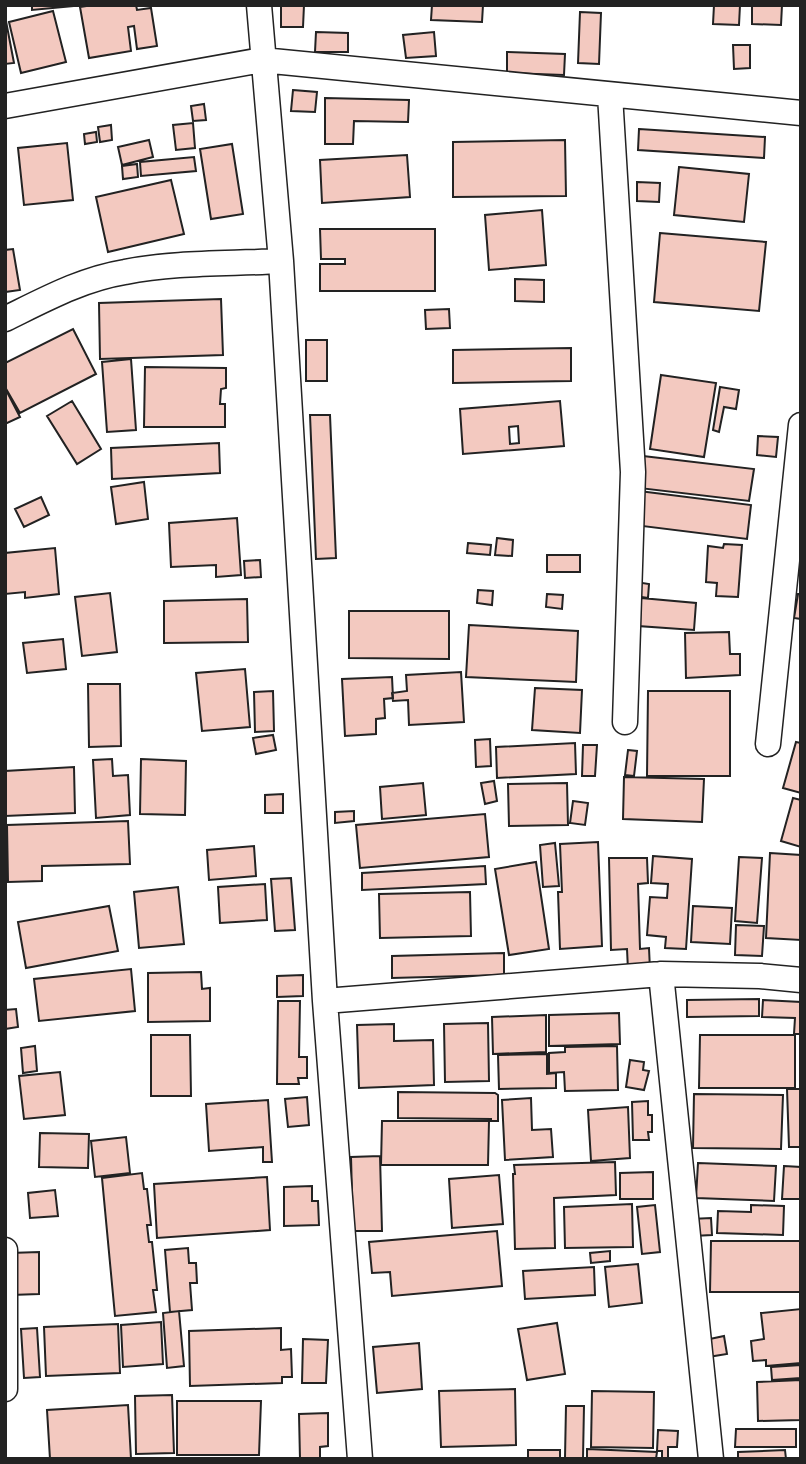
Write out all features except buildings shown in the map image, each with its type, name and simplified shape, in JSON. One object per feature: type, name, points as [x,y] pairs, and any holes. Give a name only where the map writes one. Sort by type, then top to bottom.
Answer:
[{"type":"street","points":[[259,5],[281,261],[326,1001],[360,1459]]},
{"type":"street","points":[[5,106],[262,60],[801,113]]},
{"type":"street","points":[[610,95],[633,472],[625,722]]},
{"type":"street","points":[[5,319],[71,287],[124,272],[176,266],[281,261]]},
{"type":"street","points":[[768,744],[801,425]]},
{"type":"street","points":[[326,1001],[661,974],[760,976],[801,980]]},
{"type":"street","points":[[661,974],[711,1459]]},
{"type":"street","points":[[5,1250],[5,1389]]}]
